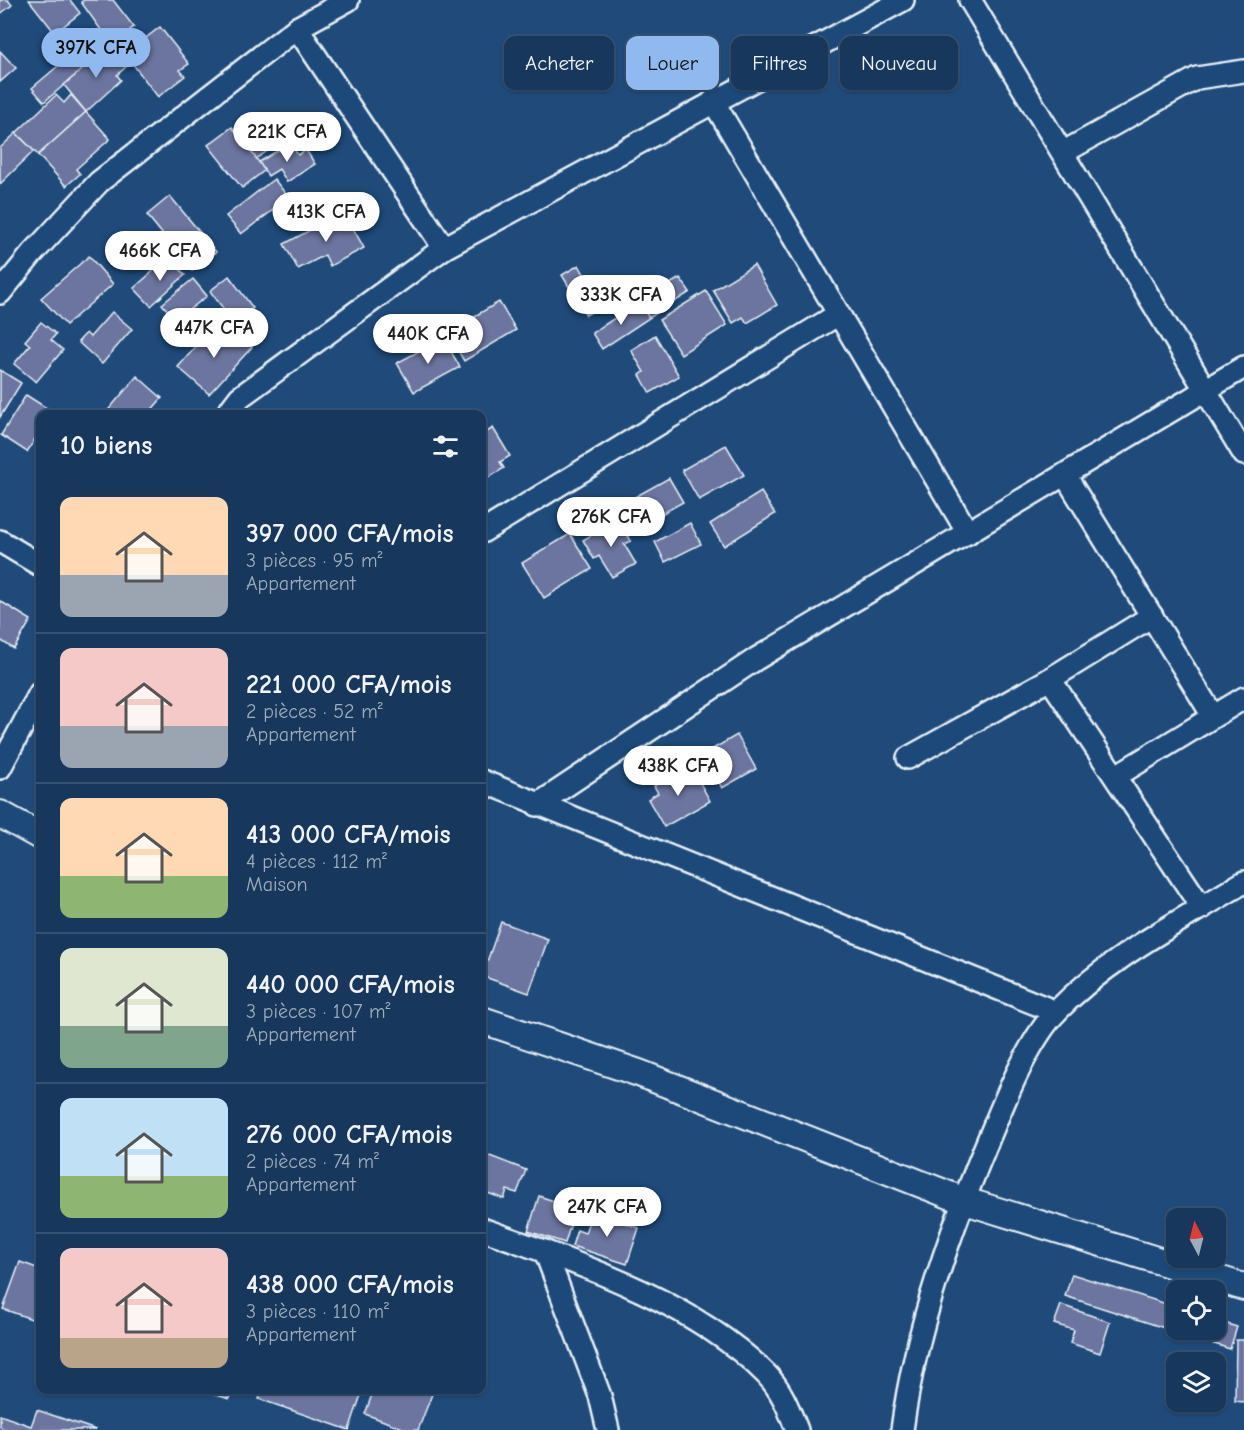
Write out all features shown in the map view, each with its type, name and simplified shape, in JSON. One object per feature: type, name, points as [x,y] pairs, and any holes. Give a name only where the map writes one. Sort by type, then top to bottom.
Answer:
[{"type":"main road","points":[[0,814],[36,834]]},
{"type":"main road","points":[[486,1021],[639,1073],[963,1200],[1244,1287]]},
{"type":"street","points":[[0,293],[32,254],[99,182],[297,28],[348,0]]},
{"type":"street","points":[[229,410],[240,397],[444,248],[903,0]]},
{"type":"street","points":[[970,0],[1064,152],[1204,391],[1244,454]]},
{"type":"street","points":[[297,28],[444,248]]},
{"type":"street","points":[[1064,152],[1197,78],[1244,71]]},
{"type":"street","points":[[713,101],[837,315],[968,533]]},
{"type":"street","points":[[486,530],[837,315]]},
{"type":"street","points":[[537,805],[756,659],[1244,367]]},
{"type":"street","points":[[1065,475],[1213,716]]},
{"type":"street","points":[[0,541],[36,563]]},
{"type":"street","points":[[908,758],[1050,679],[1152,616]]},
{"type":"street","points":[[1050,679],[1202,908]]},
{"type":"street","points":[[1116,776],[1244,698]]},
{"type":"street","points":[[0,768],[36,700]]},
{"type":"street","points":[[486,783],[1056,1012]]},
{"type":"street","points":[[902,1430],[907,1394],[936,1283],[963,1200],[1005,1098],[1027,1056],[1056,1012],[1112,964],[1244,882]]},
{"type":"street","points":[[486,1230],[545,1251],[663,1302],[723,1338],[767,1375],[784,1398],[797,1430]]},
{"type":"street","points":[[545,1251],[600,1396],[608,1430]]},
{"type":"building","points":[[0,0],[8,0],[12,5],[0,14]]},
{"type":"building","points":[[29,0],[70,0],[80,13],[55,33]]},
{"type":"building","points":[[84,0],[113,0],[134,27],[111,44],[81,2]]},
{"type":"building","points":[[160,27],[189,64],[180,70],[185,76],[158,97],[125,54]]},
{"type":"building","points":[[98,32],[110,46],[44,102],[32,88]]},
{"type":"building","points":[[110,46],[127,66],[117,75],[121,80],[86,112],[64,85]]},
{"type":"building","points":[[0,51],[16,68],[0,82]]},
{"type":"building","points":[[56,95],[64,103],[71,95],[86,112],[38,155],[16,133]]},
{"type":"building","points":[[86,112],[110,139],[76,169],[80,174],[66,186],[38,155]]},
{"type":"building","points":[[266,123],[280,142],[256,159],[242,139]]},
{"type":"building","points":[[232,127],[265,170],[242,188],[208,145]]},
{"type":"building","points":[[16,133],[34,151],[0,184],[0,148]]},
{"type":"building","points":[[290,143],[298,155],[306,150],[315,164],[287,182],[279,169],[268,176],[259,162]]},
{"type":"building","points":[[274,179],[289,198],[241,234],[226,216]]},
{"type":"building","points":[[170,196],[216,252],[192,271],[147,215]]},
{"type":"building","points":[[344,212],[364,248],[330,266],[325,255],[298,269],[284,244]]},
{"type":"building","points":[[89,256],[113,284],[66,325],[41,298]]},
{"type":"building","points":[[169,257],[185,275],[151,306],[134,288]]},
{"type":"building","points":[[579,265],[589,283],[602,275],[616,297],[586,315],[562,275]]},
{"type":"building","points":[[754,265],[777,305],[747,323],[743,317],[733,323],[713,290]]},
{"type":"building","points":[[229,276],[253,308],[234,323],[210,291]]},
{"type":"building","points":[[680,278],[690,292],[649,318],[639,302]]},
{"type":"building","points":[[193,279],[207,296],[176,320],[162,304]]},
{"type":"building","points":[[706,291],[727,325],[681,354],[659,320]]},
{"type":"building","points":[[499,302],[516,330],[464,361],[447,332]]},
{"type":"building","points":[[639,302],[649,318],[602,349],[592,333]]},
{"type":"building","points":[[112,312],[132,329],[102,364],[78,342],[86,333],[90,337]]},
{"type":"building","points":[[41,322],[56,334],[51,340],[63,350],[36,382],[14,364],[30,345],[25,341]]},
{"type":"building","points":[[215,325],[234,342],[239,336],[252,347],[209,394],[178,367]]},
{"type":"building","points":[[655,335],[679,376],[650,393],[640,375],[644,372],[631,350]]},
{"type":"building","points":[[443,338],[460,367],[414,392],[397,363]]},
{"type":"building","points":[[0,370],[21,383],[0,417]]},
{"type":"building","points":[[137,376],[162,398],[152,410],[108,410]]},
{"type":"building","points":[[26,395],[50,410],[36,410],[36,437],[27,452],[1,435]]},
{"type":"building","points":[[493,428],[510,456],[500,462],[504,468],[486,479],[486,432]]},
{"type":"building","points":[[726,445],[744,475],[699,500],[682,470]]},
{"type":"building","points":[[669,478],[683,502],[638,527],[624,503]]},
{"type":"building","points":[[761,492],[775,514],[724,546],[710,524]]},
{"type":"building","points":[[618,519],[631,541],[624,544],[636,564],[612,577],[599,556],[594,559],[583,540]]},
{"type":"building","points":[[690,523],[701,544],[665,562],[655,542]]},
{"type":"building","points":[[570,534],[592,569],[544,598],[522,563]]},
{"type":"building","points":[[0,601],[31,620],[14,649],[0,640]]},
{"type":"building","points":[[737,735],[756,769],[722,788],[707,761],[714,757],[711,750]]},
{"type":"building","points":[[682,769],[686,777],[694,772],[710,801],[664,827],[648,799],[658,793],[654,786]]},
{"type":"building","points":[[501,922],[548,939],[529,993],[486,977],[486,965]]},
{"type":"building","points":[[486,1155],[526,1170],[517,1193],[507,1190],[504,1199],[486,1192]]},
{"type":"building","points":[[539,1196],[557,1202],[555,1209],[574,1214],[565,1243],[528,1231]]},
{"type":"building","points":[[592,1212],[639,1228],[627,1264],[572,1246],[577,1230],[585,1233]]},
{"type":"building","points":[[20,1262],[36,1268],[36,1321],[3,1309]]},
{"type":"building","points":[[1072,1274],[1166,1304],[1166,1328],[1065,1296]]},
{"type":"building","points":[[1061,1305],[1110,1322],[1100,1353],[1070,1343],[1074,1330],[1054,1324]]},
{"type":"building","points":[[1226,1324],[1237,1327],[1230,1349],[1202,1340],[1226,1340]]},
{"type":"building","points":[[1236,1340],[1244,1340],[1244,1402],[1235,1401]]},
{"type":"building","points":[[214,1394],[230,1394],[229,1399]]},
{"type":"building","points":[[261,1394],[361,1394],[349,1430],[259,1399]]},
{"type":"building","points":[[372,1394],[432,1394],[418,1430],[408,1430],[365,1414]]},
{"type":"building","points":[[37,1410],[96,1430],[8,1430],[0,1427],[0,1415],[31,1426]]}]
